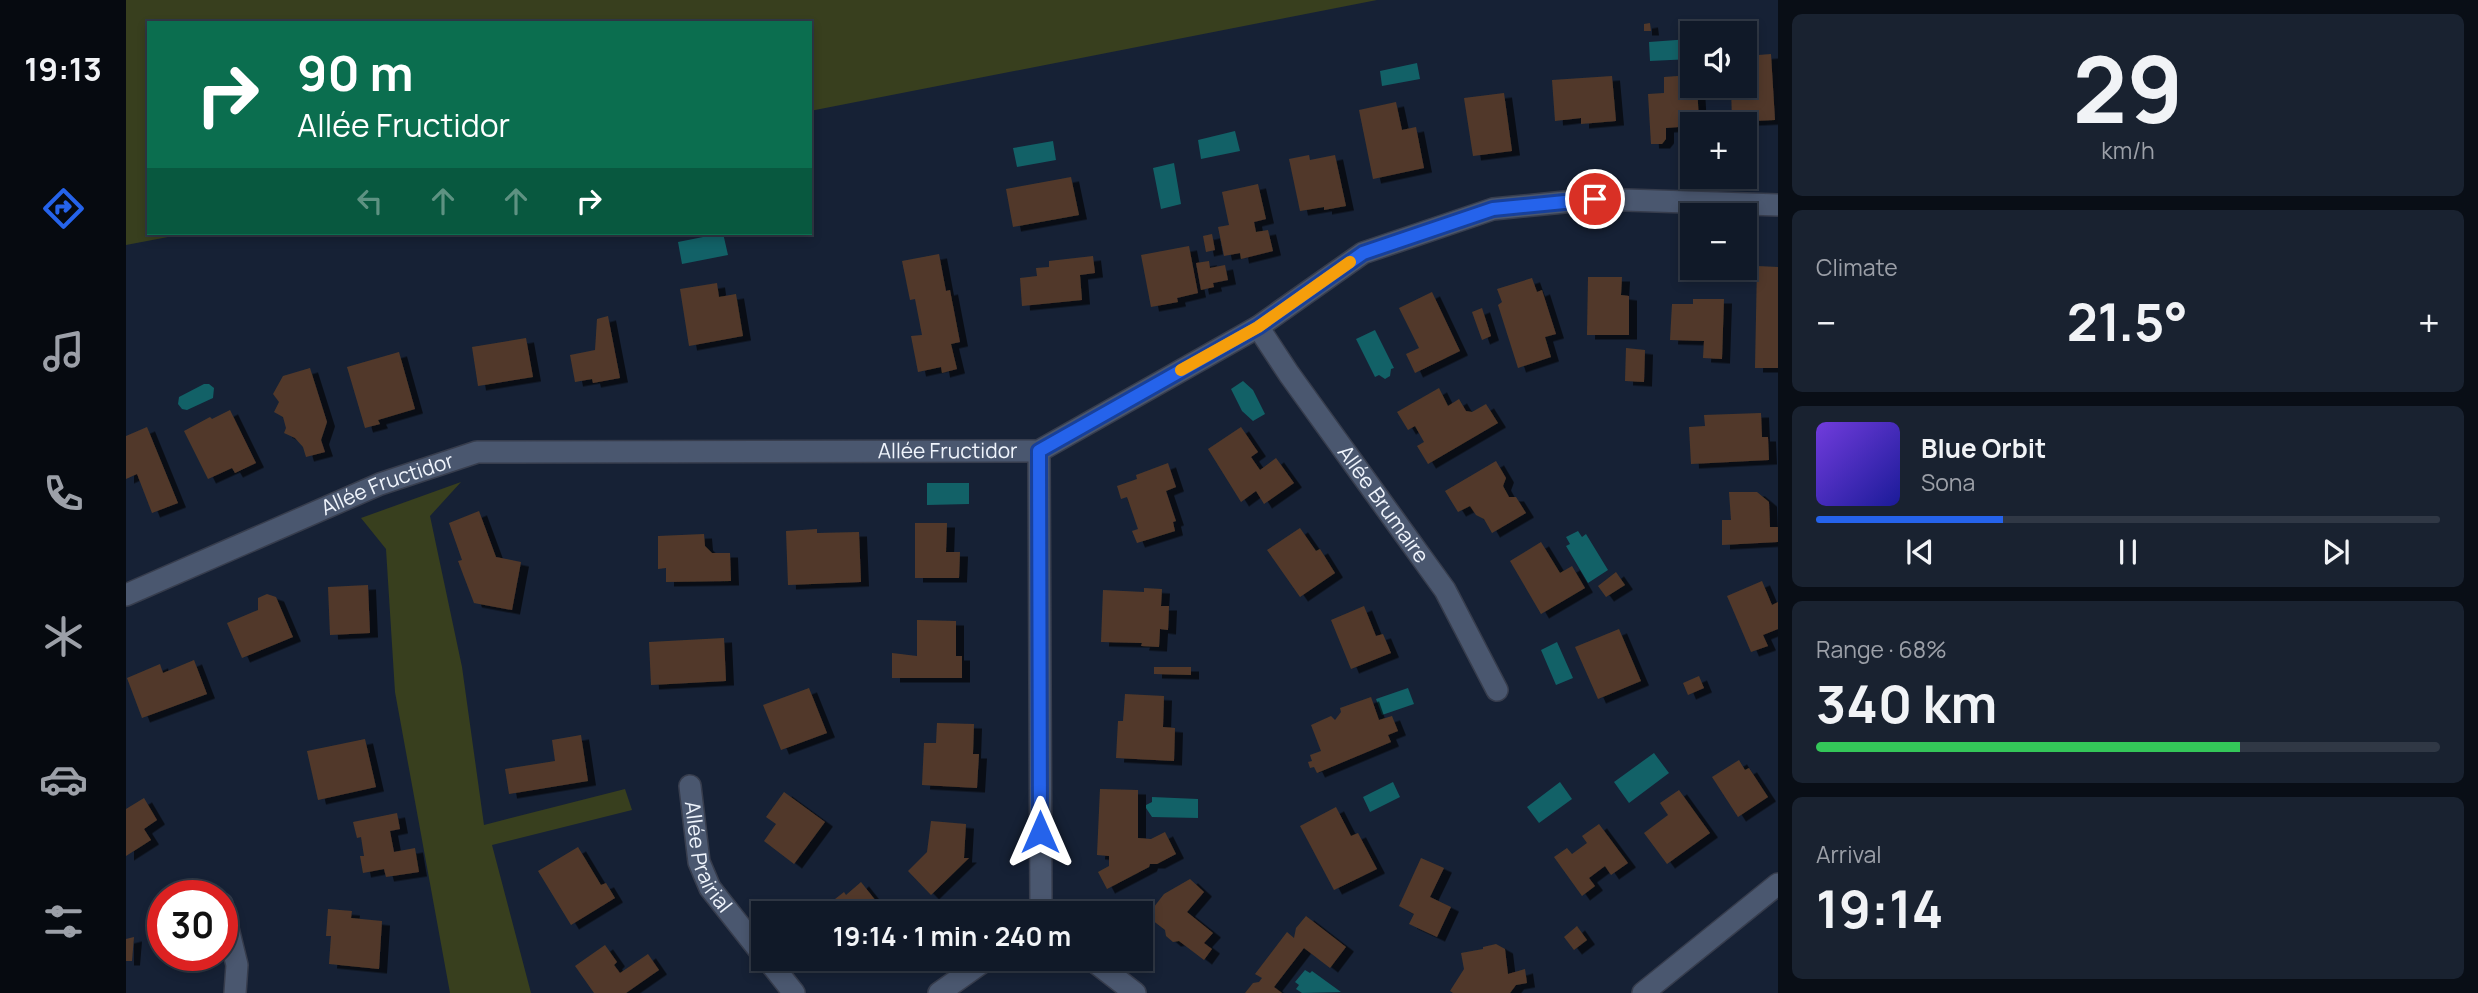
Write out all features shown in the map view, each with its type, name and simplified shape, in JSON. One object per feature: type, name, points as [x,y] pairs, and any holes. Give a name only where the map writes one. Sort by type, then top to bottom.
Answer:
[{"type":"street","name":"Allée Fructidor","points":[[126,595],[380,484],[477,452],[1039,451],[1258,327],[1363,253],[1493,209],[1595,199],[1778,205]]},
{"type":"street","name":"Allée Brumaire","points":[[1258,327],[1445,590],[1497,690]]},
{"type":"street","points":[[1039,451],[1041,901]]},
{"type":"street","name":"Allée Prairial","points":[[690,786],[699,862],[710,888],[751,940]]},
{"type":"street","points":[[1643,993],[1778,884]]},
{"type":"street","points":[[235,993],[237,971]]},
{"type":"street","points":[[776,971],[794,993]]},
{"type":"street","points":[[939,993],[970,971]]},
{"type":"street","points":[[1107,971],[1135,993]]},
{"type":"shaded area","points":[[126,0],[1377,0],[812,111],[812,21],[147,21],[147,235],[178,235],[126,245]]},
{"type":"shaded area","points":[[1680,40],[1680,60],[1650,61],[1649,42]]},
{"type":"shaded area","points":[[1417,63],[1420,79],[1382,86],[1380,71]]},
{"type":"shaded area","points":[[1235,131],[1240,151],[1201,159],[1198,140]]},
{"type":"shaded area","points":[[1053,141],[1056,160],[1017,167],[1013,148]]},
{"type":"shaded area","points":[[1174,163],[1181,204],[1161,209],[1153,168]]},
{"type":"shaded area","points":[[723,235],[728,255],[682,264],[678,242]]},
{"type":"shaded area","points":[[1375,330],[1394,368],[1385,379],[1379,375],[1375,377],[1356,339]]},
{"type":"shaded area","points":[[1243,381],[1253,390],[1265,414],[1253,421],[1242,411],[1231,389]]},
{"type":"shaded area","points":[[204,384],[214,388],[213,398],[187,410],[182,409],[178,404],[179,397]]},
{"type":"shaded area","points":[[461,482],[430,516],[462,667],[484,825],[625,789],[632,810],[492,845],[531,993],[450,993],[395,692],[386,549],[361,518]]},
{"type":"shaded area","points":[[927,483],[969,483],[969,504],[927,505]]},
{"type":"shaded area","points":[[1578,531],[1582,537],[1586,534],[1608,570],[1588,583],[1566,546],[1570,544],[1566,537]]},
{"type":"shaded area","points":[[1557,642],[1573,678],[1556,685],[1541,650]]},
{"type":"shaded area","points":[[1408,688],[1414,704],[1382,715],[1376,699]]},
{"type":"shaded area","points":[[1654,753],[1669,773],[1629,803],[1614,782]]},
{"type":"shaded area","points":[[1393,782],[1400,797],[1370,812],[1363,797]]},
{"type":"shaded area","points":[[1560,782],[1572,799],[1539,823],[1527,807]]},
{"type":"shaded area","points":[[1152,797],[1198,799],[1198,818],[1152,817],[1146,805],[1152,802]]},
{"type":"shaded area","points":[[1305,970],[1310,973],[1312,971],[1341,992],[1302,993],[1296,989],[1299,985],[1295,982]]},
{"type":"building","points":[[1650,23],[1651,31],[1644,31],[1644,24]]},
{"type":"building","points":[[1771,54],[1775,120],[1757,121],[1757,112],[1732,112],[1731,98],[1757,98],[1757,55]]},
{"type":"building","points":[[1612,76],[1616,121],[1581,124],[1581,118],[1555,121],[1552,80]]},
{"type":"building","points":[[1680,76],[1680,98],[1698,98],[1698,112],[1680,112],[1680,127],[1666,128],[1666,139],[1662,144],[1651,144],[1648,94],[1664,93],[1664,77]]},
{"type":"building","points":[[1504,93],[1512,151],[1473,156],[1464,98]]},
{"type":"building","points":[[1396,102],[1402,130],[1416,127],[1424,168],[1373,179],[1359,110]]},
{"type":"building","points":[[1309,155],[1310,160],[1335,155],[1346,206],[1300,211],[1289,159]]},
{"type":"building","points":[[1071,177],[1079,215],[1013,227],[1006,189]]},
{"type":"building","points":[[1258,184],[1266,219],[1254,222],[1256,232],[1268,230],[1273,251],[1241,259],[1240,253],[1224,256],[1218,227],[1229,225],[1222,192]]},
{"type":"building","points":[[1212,234],[1215,250],[1206,252],[1203,236]]},
{"type":"building","points":[[1189,246],[1198,293],[1177,298],[1178,302],[1151,307],[1141,255]]},
{"type":"building","points":[[939,254],[946,291],[950,290],[960,342],[951,344],[957,369],[942,373],[941,367],[918,372],[911,336],[922,335],[915,299],[910,300],[902,261]]},
{"type":"building","points":[[1093,256],[1095,273],[1080,275],[1082,300],[1022,306],[1020,278],[1037,276],[1036,268],[1049,267],[1049,261]]},
{"type":"building","points":[[1209,261],[1210,268],[1225,265],[1228,280],[1213,283],[1214,287],[1201,290],[1196,263]]},
{"type":"building","points":[[1757,266],[1778,267],[1778,368],[1755,368]]},
{"type":"building","points":[[1588,277],[1622,277],[1621,295],[1629,296],[1629,335],[1587,335]]},
{"type":"building","points":[[1532,278],[1537,292],[1542,290],[1556,334],[1545,337],[1551,357],[1518,368],[1498,305],[1502,302],[1497,289]]},
{"type":"building","points":[[717,283],[719,297],[736,294],[743,336],[689,346],[680,289]]},
{"type":"building","points":[[1432,292],[1460,351],[1415,373],[1406,354],[1419,348],[1399,308]]},
{"type":"building","points":[[1693,299],[1724,299],[1722,359],[1703,358],[1704,341],[1670,340],[1672,304],[1693,304]]},
{"type":"building","points":[[1482,308],[1491,336],[1482,340],[1472,312]]},
{"type":"building","points":[[608,316],[620,378],[593,383],[592,379],[575,382],[570,355],[595,350],[597,319]]},
{"type":"building","points":[[526,338],[533,377],[478,386],[472,347]]},
{"type":"building","points":[[1626,348],[1645,350],[1644,382],[1625,381]]},
{"type":"building","points":[[399,352],[415,409],[378,420],[380,424],[365,428],[347,367]]},
{"type":"building","points":[[310,368],[327,422],[321,440],[325,452],[306,457],[303,447],[295,438],[284,433],[286,428],[283,417],[274,412],[279,402],[273,394],[283,376]]},
{"type":"building","points":[[1439,388],[1448,406],[1459,399],[1466,411],[1472,412],[1486,404],[1498,423],[1428,464],[1417,446],[1424,442],[1415,426],[1408,430],[1397,412]]},
{"type":"building","points":[[230,410],[256,463],[235,473],[232,468],[208,479],[184,431]]},
{"type":"building","points":[[1761,413],[1762,437],[1768,437],[1769,460],[1691,464],[1689,427],[1705,426],[1704,415]]},
{"type":"building","points":[[147,427],[178,503],[152,513],[137,474],[126,479],[126,436]]},
{"type":"building","points":[[1241,427],[1258,452],[1251,457],[1260,470],[1276,458],[1294,483],[1264,504],[1256,491],[1241,502],[1208,449]]},
{"type":"building","points":[[1496,461],[1506,478],[1503,486],[1509,497],[1516,497],[1526,513],[1492,533],[1484,519],[1476,515],[1470,506],[1458,512],[1445,491]]},
{"type":"building","points":[[1168,463],[1176,487],[1166,491],[1176,521],[1173,522],[1175,531],[1137,543],[1132,531],[1138,529],[1127,497],[1121,499],[1117,486],[1137,479],[1136,475]]},
{"type":"building","points":[[1729,492],[1757,492],[1769,502],[1770,527],[1778,527],[1778,542],[1722,545],[1722,520],[1731,520]]},
{"type":"building","points":[[479,511],[496,557],[521,562],[512,610],[474,603],[458,561],[462,560],[449,523]]},
{"type":"building","points":[[915,523],[947,523],[946,552],[960,552],[959,578],[915,578]]},
{"type":"building","points":[[1300,528],[1316,551],[1320,549],[1335,573],[1300,597],[1267,550]]},
{"type":"building","points":[[817,529],[817,533],[859,532],[861,582],[788,585],[786,531]]},
{"type":"building","points":[[704,534],[705,546],[712,553],[730,553],[731,581],[666,582],[666,568],[658,569],[658,536]]},
{"type":"building","points":[[1541,542],[1560,573],[1572,566],[1585,588],[1541,614],[1510,561]]},
{"type":"building","points":[[1616,572],[1625,585],[1606,597],[1598,586]]},
{"type":"building","points":[[1762,581],[1772,605],[1778,602],[1778,629],[1763,635],[1768,646],[1751,652],[1727,596]]},
{"type":"building","points":[[368,585],[370,633],[330,635],[328,587]]},
{"type":"building","points":[[1144,588],[1162,589],[1161,606],[1169,606],[1168,630],[1160,629],[1159,647],[1141,646],[1142,643],[1101,642],[1103,590],[1144,592]]},
{"type":"building","points":[[267,594],[276,597],[293,637],[242,658],[227,623],[258,610],[258,598]]},
{"type":"building","points":[[1364,606],[1376,636],[1383,634],[1391,653],[1351,669],[1331,620]]},
{"type":"building","points":[[917,620],[956,621],[956,656],[962,656],[962,678],[892,678],[892,653],[917,656]]},
{"type":"building","points":[[1619,629],[1641,681],[1598,699],[1575,647]]},
{"type":"building","points":[[724,638],[726,681],[651,685],[649,642]]},
{"type":"building","points":[[194,660],[207,694],[142,718],[127,678],[160,664],[163,673]]},
{"type":"building","points":[[1154,667],[1191,667],[1191,675],[1154,674]]},
{"type":"building","points":[[1699,676],[1704,688],[1688,695],[1683,683]]},
{"type":"building","points":[[809,688],[827,733],[781,750],[763,705]]},
{"type":"building","points":[[1125,694],[1164,696],[1163,727],[1175,728],[1174,761],[1116,758],[1118,721],[1123,721]]},
{"type":"building","points":[[1371,697],[1379,720],[1392,716],[1398,731],[1388,735],[1391,742],[1317,773],[1314,767],[1310,768],[1310,755],[1321,751],[1311,725],[1331,716],[1335,720],[1341,712],[1340,708]]},
{"type":"building","points":[[937,723],[974,724],[973,754],[979,754],[977,788],[922,785],[924,743],[936,743]]},
{"type":"building","points":[[581,735],[588,781],[509,794],[505,769],[555,761],[552,740]]},
{"type":"building","points":[[365,739],[376,787],[318,800],[307,751]]},
{"type":"building","points":[[1739,760],[1745,770],[1749,768],[1768,797],[1738,817],[1712,777]]},
{"type":"building","points":[[1100,789],[1138,790],[1138,838],[1151,839],[1165,832],[1176,854],[1157,864],[1150,864],[1107,889],[1098,872],[1109,866],[1109,856],[1097,855]]},
{"type":"building","points":[[1679,790],[1710,833],[1667,864],[1644,833],[1668,815],[1660,803]]},
{"type":"building","points":[[784,792],[825,822],[794,864],[764,841],[776,824],[766,817]]},
{"type":"building","points":[[144,798],[157,820],[144,829],[151,840],[126,856],[126,809]]},
{"type":"building","points":[[1336,807],[1351,836],[1358,833],[1377,869],[1334,890],[1300,826]]},
{"type":"building","points":[[397,813],[400,829],[390,831],[394,852],[415,848],[419,872],[386,877],[384,869],[363,873],[361,837],[357,838],[353,822]]},
{"type":"building","points":[[931,821],[966,824],[964,858],[969,858],[931,895],[908,871],[927,852]]},
{"type":"building","points":[[1599,824],[1628,863],[1611,875],[1605,866],[1589,878],[1595,886],[1582,896],[1554,857],[1567,848],[1572,854],[1587,843],[1582,836]]},
{"type":"building","points":[[578,847],[601,885],[606,883],[615,898],[571,925],[538,871]]},
{"type":"building","points":[[1421,858],[1444,868],[1430,897],[1451,907],[1437,937],[1409,924],[1414,914],[1399,906]]},
{"type":"building","points":[[1190,879],[1204,892],[1187,912],[1213,933],[1204,943],[1212,949],[1204,960],[1179,941],[1173,942],[1166,936],[1165,930],[1153,921],[1153,908],[1164,894]]},
{"type":"building","points":[[861,882],[876,901],[833,901],[844,892],[846,895]]},
{"type":"building","points":[[328,909],[352,911],[351,918],[382,921],[379,969],[329,964],[331,936],[326,936]]},
{"type":"building","points":[[1306,916],[1346,947],[1330,968],[1304,948],[1274,987],[1282,993],[1245,993],[1253,983],[1262,978],[1255,974],[1287,932],[1294,938],[1296,928]]},
{"type":"building","points":[[1577,926],[1587,940],[1574,950],[1564,937]]},
{"type":"building","points":[[134,937],[132,961],[126,961],[126,939]]},
{"type":"building","points":[[1496,944],[1505,949],[1508,974],[1525,969],[1527,983],[1516,985],[1510,993],[1450,991],[1464,969],[1461,953]]},
{"type":"building","points":[[605,945],[617,962],[614,965],[620,973],[648,954],[659,970],[626,993],[594,993],[575,966]]},
{"type":"slow traffic","points":[[1181,370],[1258,327],[1350,262]]},
{"type":"route","points":[[1040,832],[1039,451],[1258,327],[1363,253],[1493,209],[1595,199]]}]
